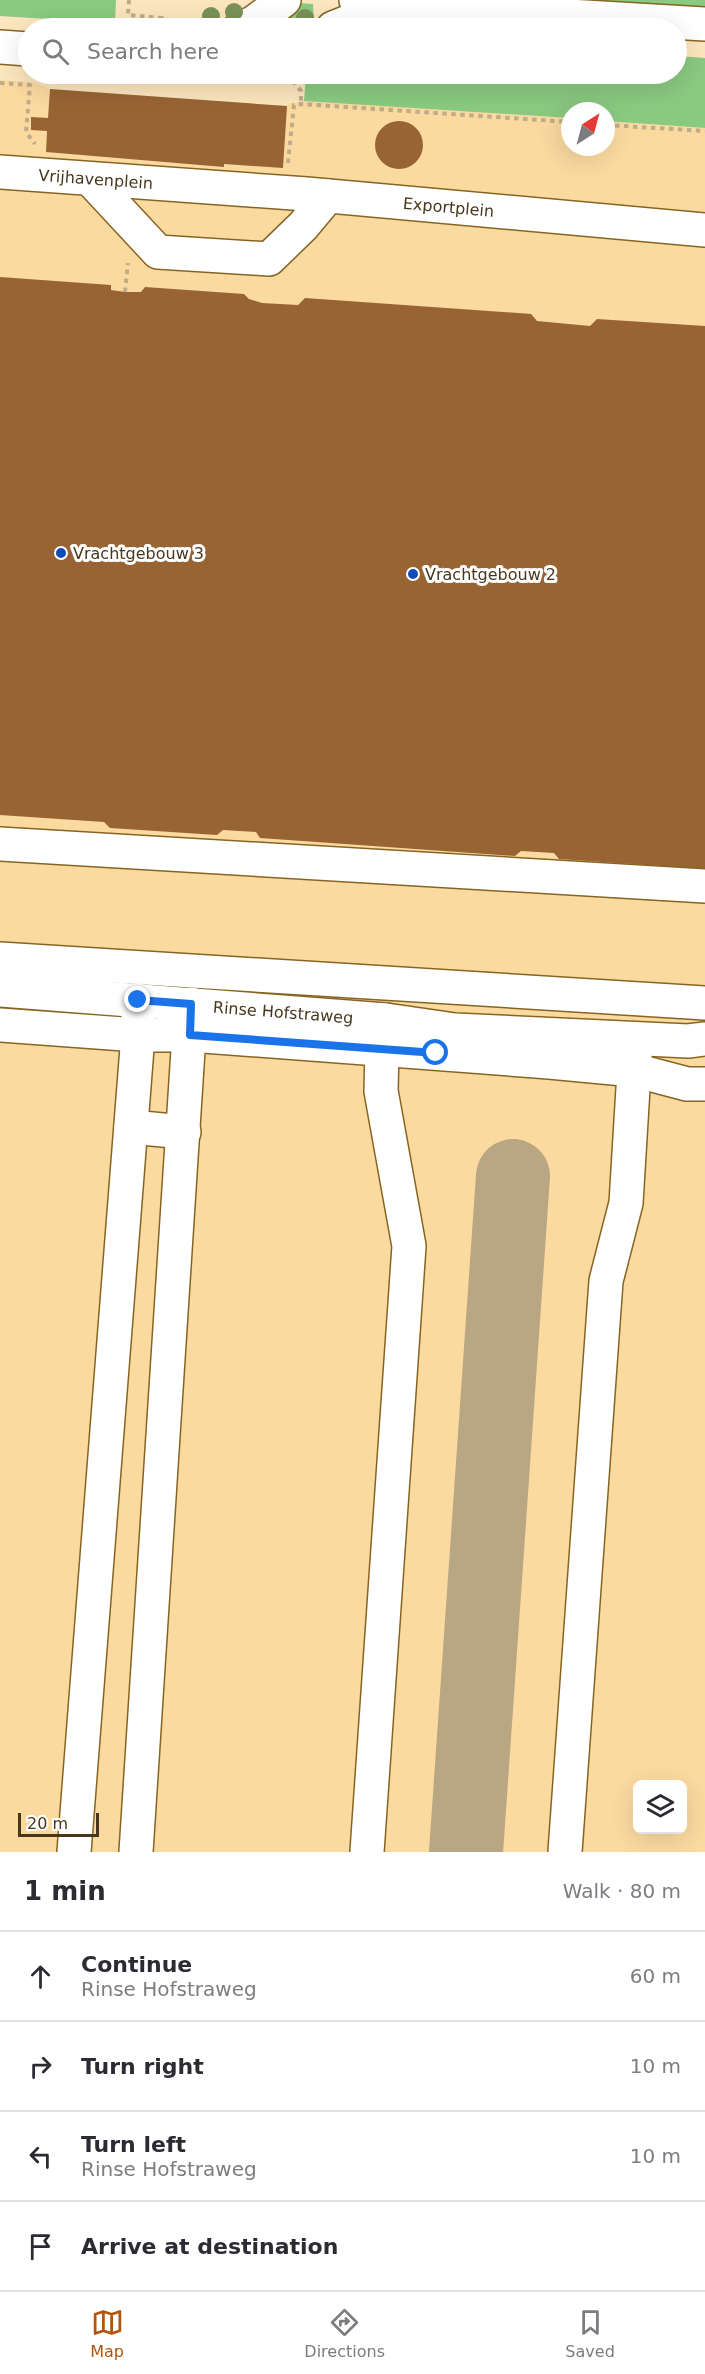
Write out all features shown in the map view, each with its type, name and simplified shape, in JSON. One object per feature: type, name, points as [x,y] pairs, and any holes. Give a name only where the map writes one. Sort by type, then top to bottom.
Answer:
[{"type":"street","points":[[260,18],[284,0]]},
{"type":"street","points":[[356,0],[398,6],[603,18]]},
{"type":"street","points":[[358,18],[398,6]]},
{"type":"street","points":[[687,23],[705,24]]},
{"type":"street","points":[[0,47],[18,48]]},
{"type":"street","name":"Vrijhavenplein","points":[[0,172],[192,187]]},
{"type":"street","points":[[91,180],[158,252],[269,259],[303,226],[328,196]]},
{"type":"street","name":"Exportplein","points":[[192,187],[328,196],[705,230]]},
{"type":"street","points":[[0,844],[705,886]]},
{"type":"street","points":[[0,959],[705,1003]]},
{"type":"street","name":"Rinse Hofstraweg","points":[[0,990],[138,1000],[191,1020],[384,1035],[455,1030],[635,1055],[687,1084],[705,1084]]},
{"type":"street","points":[[74,1852],[138,1035],[138,1000]]},
{"type":"street","points":[[136,1852],[191,1020]]},
{"type":"street","name":"Rinse Hofstraweg","points":[[0,1025],[138,1035],[191,1020]]},
{"type":"street","points":[[366,1852],[409,1246],[381,1091],[384,1035]]},
{"type":"street","name":"Rinse Hofstraweg","points":[[635,1055],[688,1041],[705,1039]]},
{"type":"street","points":[[565,1852],[606,1281],[626,1203],[635,1055]]},
{"type":"street","points":[[130,1126],[184,1132]]},
{"type":"path","points":[[129,0],[128,15],[162,18]]},
{"type":"path","points":[[0,83],[30,85],[26,132],[39,148]]},
{"type":"path","points":[[295,84],[302,92],[302,102]]},
{"type":"path","points":[[288,173],[294,105],[302,102],[561,121]]},
{"type":"path","points":[[615,126],[705,132]]},
{"type":"shaded area","points":[[0,80],[18,81],[18,84],[37,84],[50,89],[287,106],[301,100],[561,117],[561,156],[615,156],[615,122],[705,128],[705,1852],[0,1852]]},
{"type":"green space","points":[[0,0],[116,0],[115,18],[0,16]]},
{"type":"green space","points":[[500,0],[705,0],[705,14]]},
{"type":"green space","points":[[299,3],[313,4],[314,18],[273,18]]},
{"type":"green space","points":[[687,57],[705,58],[705,128],[615,122],[615,102],[561,102],[561,117],[304,101],[305,84],[687,84]]},
{"type":"building","points":[[50,89],[287,106],[283,168],[224,164],[224,167],[46,152],[47,131],[31,130],[31,117],[48,118]]},
{"type":"building","points":[[394,121],[404,121],[416,128],[423,140],[423,150],[416,162],[404,169],[394,169],[379,158],[375,150],[375,140],[386,125]]},
{"type":"building","name":"Vrachtgebouw 2","points":[[0,277],[111,285],[111,290],[125,292],[141,292],[145,287],[244,294],[249,299],[262,303],[298,305],[305,298],[531,314],[537,321],[590,326],[597,319],[705,326],[705,869],[559,859],[554,853],[521,851],[515,856],[260,838],[256,832],[223,830],[217,835],[110,828],[104,822],[0,815]]},
{"type":"taxiway","points":[[466,1852],[513,1176]]},
{"type":"place","name":"Vrachtgebouw 3","points":[[61,553]]},
{"type":"place","name":"Vrachtgebouw 2","points":[[413,574]]},
{"type":"route","points":[[138,1000],[191,1004],[190,1035],[436,1053]]}]
